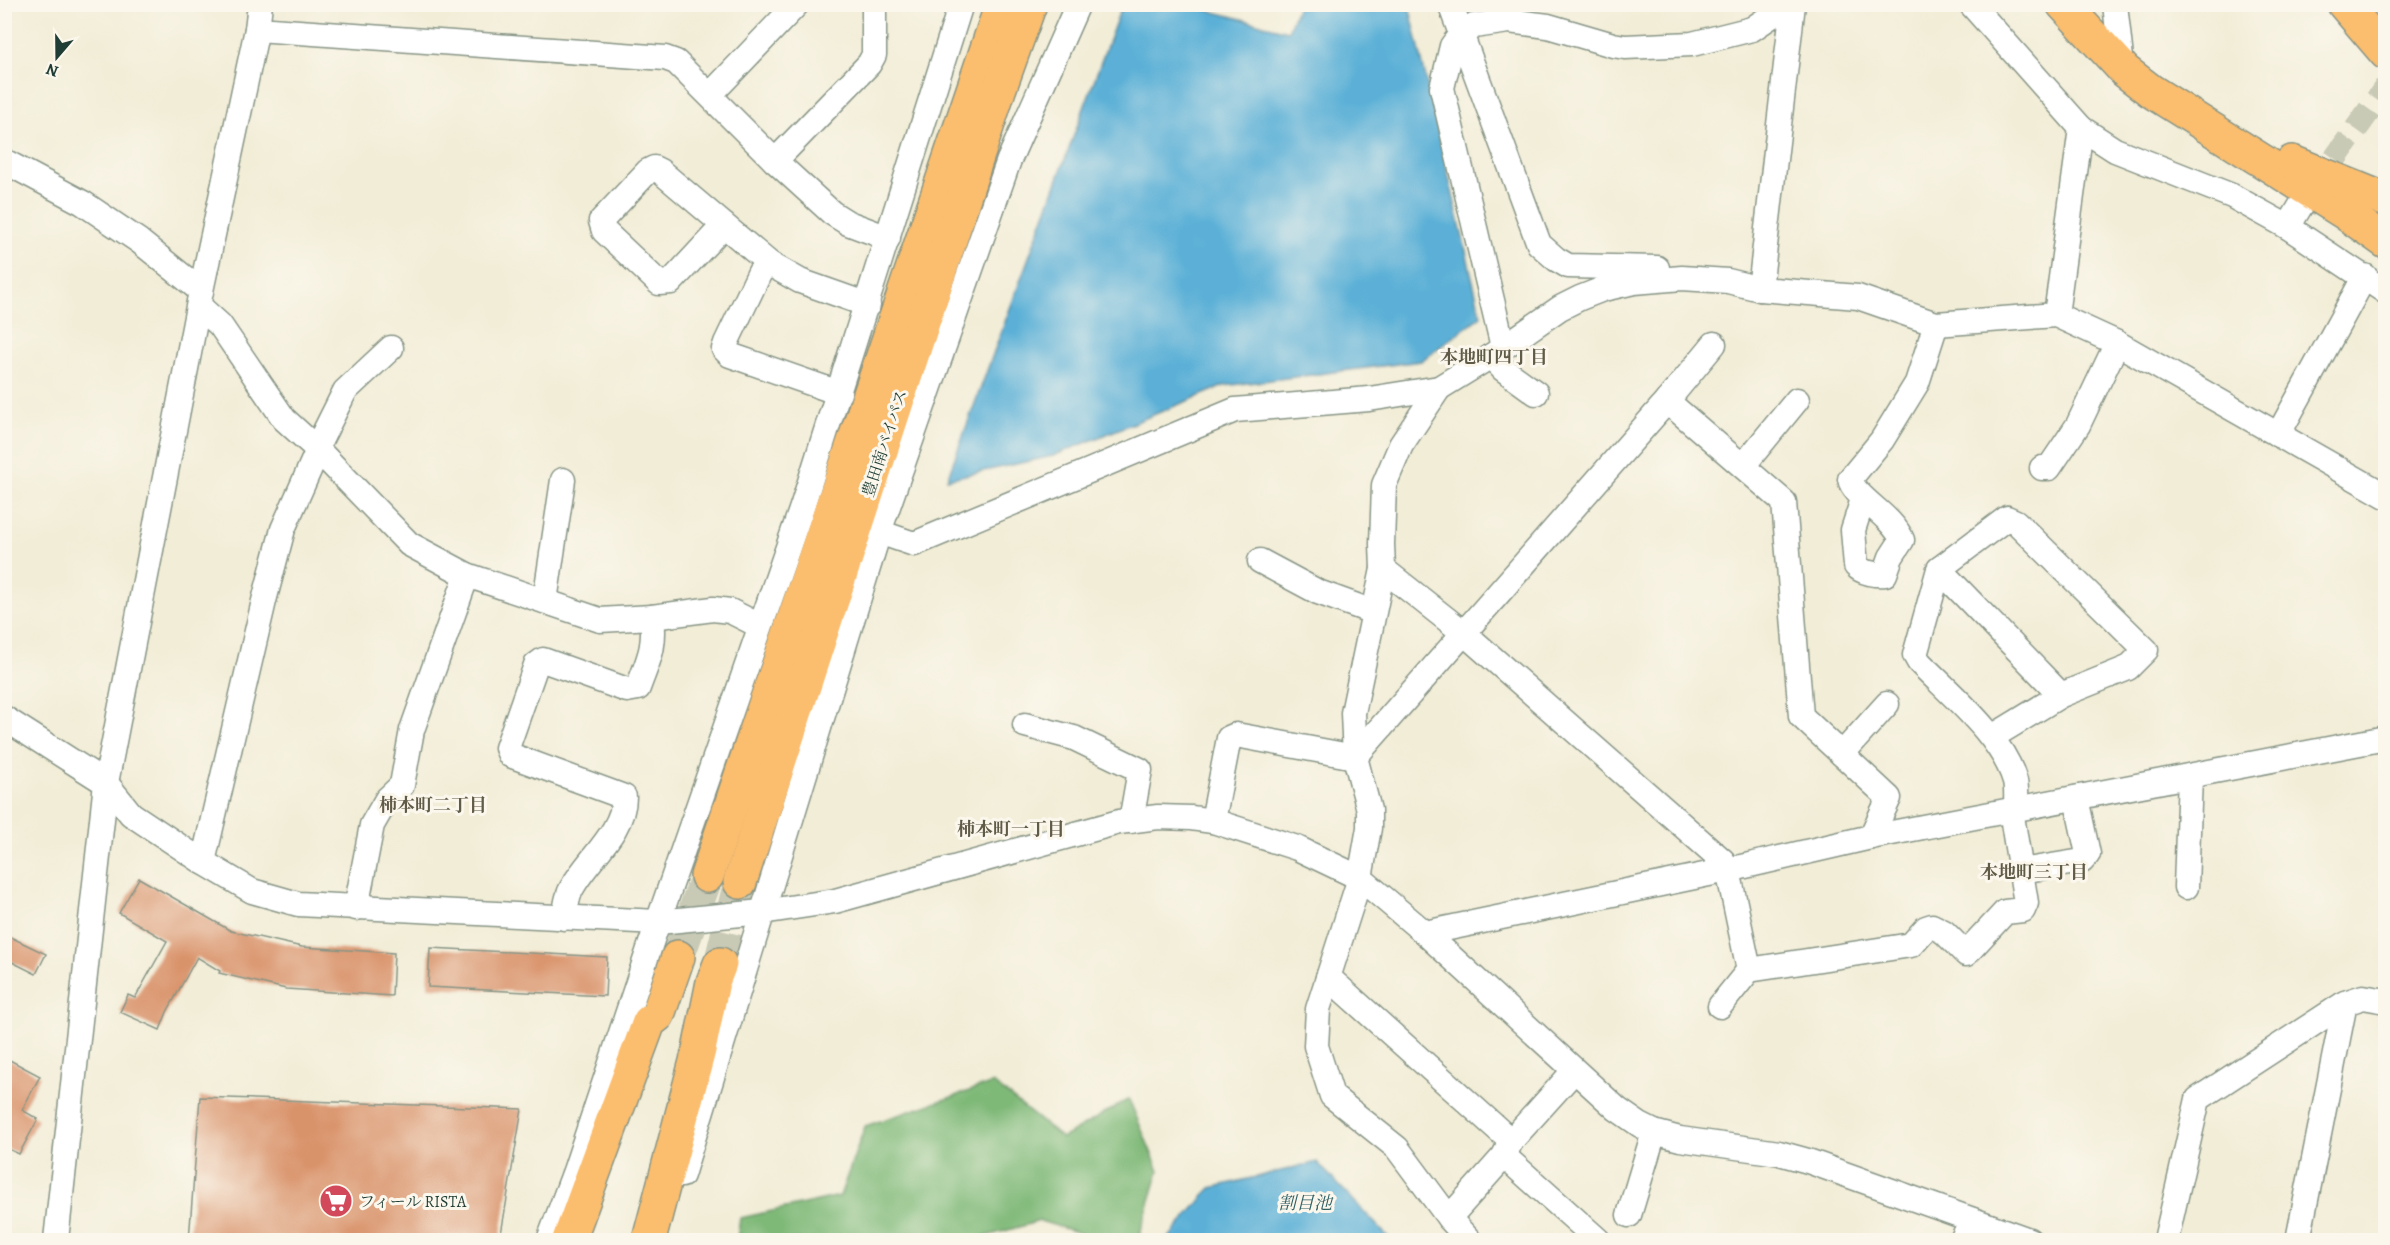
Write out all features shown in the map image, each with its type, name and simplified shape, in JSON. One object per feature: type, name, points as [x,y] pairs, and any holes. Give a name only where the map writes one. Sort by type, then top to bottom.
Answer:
[{"type":"highway","name":"豊田南バイパス","points":[[707,876],[1002,4]]},
{"type":"highway","name":"豊田南バイパス","points":[[740,882],[992,113],[1030,4]]},
{"type":"highway","points":[[2063,4],[2125,71],[2211,129],[2345,213],[2385,242]]},
{"type":"highway","points":[[2344,4],[2385,53]]},
{"type":"highway","points":[[2363,4],[2385,24]]},
{"type":"highway","points":[[2211,129],[2385,200]]},
{"type":"highway","points":[[569,1240],[649,1022],[658,1015],[678,957]]},
{"type":"highway","points":[[649,1240],[699,1050],[716,973]]},
{"type":"street","points":[[56,1240],[106,783],[200,298],[260,4]]},
{"type":"street","points":[[710,96],[797,4]]},
{"type":"street","points":[[775,161],[869,64],[874,55],[874,4]]},
{"type":"street","points":[[549,1240],[575,1171],[839,393],[961,4]]},
{"type":"street","points":[[665,1240],[681,1179],[879,532],[1009,160],[1078,4]]},
{"type":"street","points":[[1450,4],[1539,244],[1568,266],[1692,269],[1706,279]]},
{"type":"street","points":[[1536,393],[1503,369],[1497,351],[1443,88],[1452,46],[1461,34],[1474,26],[1507,13],[1612,45],[1692,44],[1752,29],[1791,4]]},
{"type":"street","points":[[1760,289],[1791,4]]},
{"type":"street","points":[[1971,4],[2081,128],[2115,150],[2232,196],[2288,227],[2365,276],[2385,292]]},
{"type":"street","points":[[2115,4],[2121,58],[2125,71]]},
{"type":"street","points":[[256,29],[665,58],[676,62],[775,161],[832,213],[848,223],[888,238]]},
{"type":"street","points":[[2056,315],[2081,128]]},
{"type":"street","points":[[4,161],[83,203],[138,241],[200,298],[284,419],[409,544],[467,575],[600,620],[652,617],[713,609],[730,611],[760,626]]},
{"type":"street","points":[[724,225],[671,282],[659,283],[604,231],[601,221],[648,171],[654,168],[660,171],[724,225],[770,264],[800,281],[868,305]]},
{"type":"street","points":[[2288,227],[2303,202]]},
{"type":"street","points":[[770,264],[760,272],[724,349],[730,355],[839,393]]},
{"type":"street","points":[[2278,435],[2365,276]]},
{"type":"street","points":[[879,532],[915,544],[1235,410],[1369,399],[1439,387],[1560,308],[1603,289],[1664,279],[1728,281],[1760,289],[1858,297],[1899,309],[1936,324],[2056,315],[2117,343],[2385,496]]},
{"type":"street","points":[[1863,499],[1851,484],[1850,479],[1882,440],[1917,383],[1936,324]]},
{"type":"street","points":[[2042,468],[2049,468],[2078,425],[2117,343]]},
{"type":"street","points":[[1355,758],[1667,401],[1714,344]]},
{"type":"street","points":[[203,862],[283,529],[345,391],[391,348]]},
{"type":"street","points":[[1439,387],[1401,445],[1384,485],[1383,569],[1353,713],[1355,758],[1369,810],[1370,828],[1360,878],[1318,1009],[1316,1046],[1332,1096],[1397,1149],[1449,1218],[1469,1240]]},
{"type":"street","points":[[1743,466],[1797,400]]},
{"type":"street","points":[[1667,401],[1784,502],[1801,716],[1889,798],[1871,837]]},
{"type":"street","points":[[545,601],[563,480]]},
{"type":"street","points":[[1720,1006],[1749,970],[1911,945],[1926,928],[1932,926],[1944,932],[1966,954],[2005,912],[2023,910],[2026,903],[2014,809],[2016,784],[2011,771],[1992,737],[1919,662],[1915,655],[1939,569],[2007,518],[2016,522],[2146,650],[2128,668],[2061,695],[1992,737]]},
{"type":"street","points":[[1260,561],[1318,592],[1373,612]]},
{"type":"street","points":[[1383,569],[1464,633],[1722,861],[1728,870],[1749,970]]},
{"type":"street","points":[[1939,569],[2061,695]]},
{"type":"street","points":[[356,908],[372,825],[387,799],[402,785],[412,730],[467,575]]},
{"type":"street","points":[[564,918],[571,887],[611,833],[624,807],[624,797],[510,755],[507,747],[537,665],[543,660],[627,690],[638,688],[652,648],[654,637],[652,617]]},
{"type":"street","points":[[1842,754],[1887,704]]},
{"type":"street","points":[[4,718],[106,783],[131,814],[203,862],[252,891],[298,904],[658,922],[762,912],[835,901],[1131,821],[1158,817],[1213,821],[1297,848],[1360,878],[1425,933],[1617,1109],[1640,1125],[1654,1132],[1680,1139],[1779,1153],[1808,1161],[1967,1230],[2029,1240]]},
{"type":"street","points":[[1025,724],[1074,738],[1140,770],[1131,821]]},
{"type":"street","points":[[1213,821],[1228,738],[1236,735],[1355,758]]},
{"type":"street","points":[[1425,933],[1728,870],[1871,837],[2385,738]]},
{"type":"street","points":[[2186,887],[2190,776]]},
{"type":"street","points":[[2021,871],[2082,861],[2088,854],[2076,798]]},
{"type":"street","points":[[1328,977],[1508,1148],[1598,1240]]},
{"type":"street","points":[[2166,1240],[2198,1099],[2345,1003],[2362,997],[2385,1001]]},
{"type":"street","points":[[2298,1240],[2345,1003]]},
{"type":"street","points":[[1449,1218],[1574,1071]]},
{"type":"street","points":[[1629,1215],[1654,1132]]},
{"type":"green space","points":[[993,1083],[1062,1138],[1129,1099],[1159,1171],[1138,1240],[1103,1240],[1040,1221],[973,1240],[737,1240],[740,1218],[840,1196],[865,1126]]},
{"type":"water","points":[[1122,5],[1188,5],[1288,31],[1298,5],[1409,5],[1481,316],[1421,361],[1224,386],[1053,456],[947,479]]},
{"type":"water","name":"割目池","points":[[1317,1162],[1391,1240],[1167,1240],[1211,1188]]},
{"type":"building","points":[[139,878],[231,931],[302,947],[394,953],[392,996],[286,989],[219,973],[220,971],[197,957],[167,1012],[160,1030],[120,1012],[128,995],[135,998],[167,941],[119,913]]},
{"type":"building","points":[[4,934],[46,954],[36,974],[4,958]]},
{"type":"building","points":[[430,948],[607,957],[605,996],[428,987]]},
{"type":"building","points":[[4,1057],[40,1076],[22,1110],[38,1119],[19,1154],[4,1147]]},
{"type":"building","points":[[200,1097],[522,1109],[500,1240],[189,1240]]},
{"type":"tunnel","points":[[2314,188],[2386,87]]},
{"type":"tunnel","points":[[678,957],[707,876]]},
{"type":"tunnel","points":[[720,964],[740,882]]},
{"type":"place","name":"フィール RISTA","points":[[336,1201]]},
{"type":"district","name":"本地町四丁目","points":[[1494,357]]},
{"type":"district","name":"柿本町二丁目","points":[[433,805]]},
{"type":"district","name":"柿本町一丁目","points":[[1011,829]]},
{"type":"district","name":"本地町三丁目","points":[[2034,872]]}]
